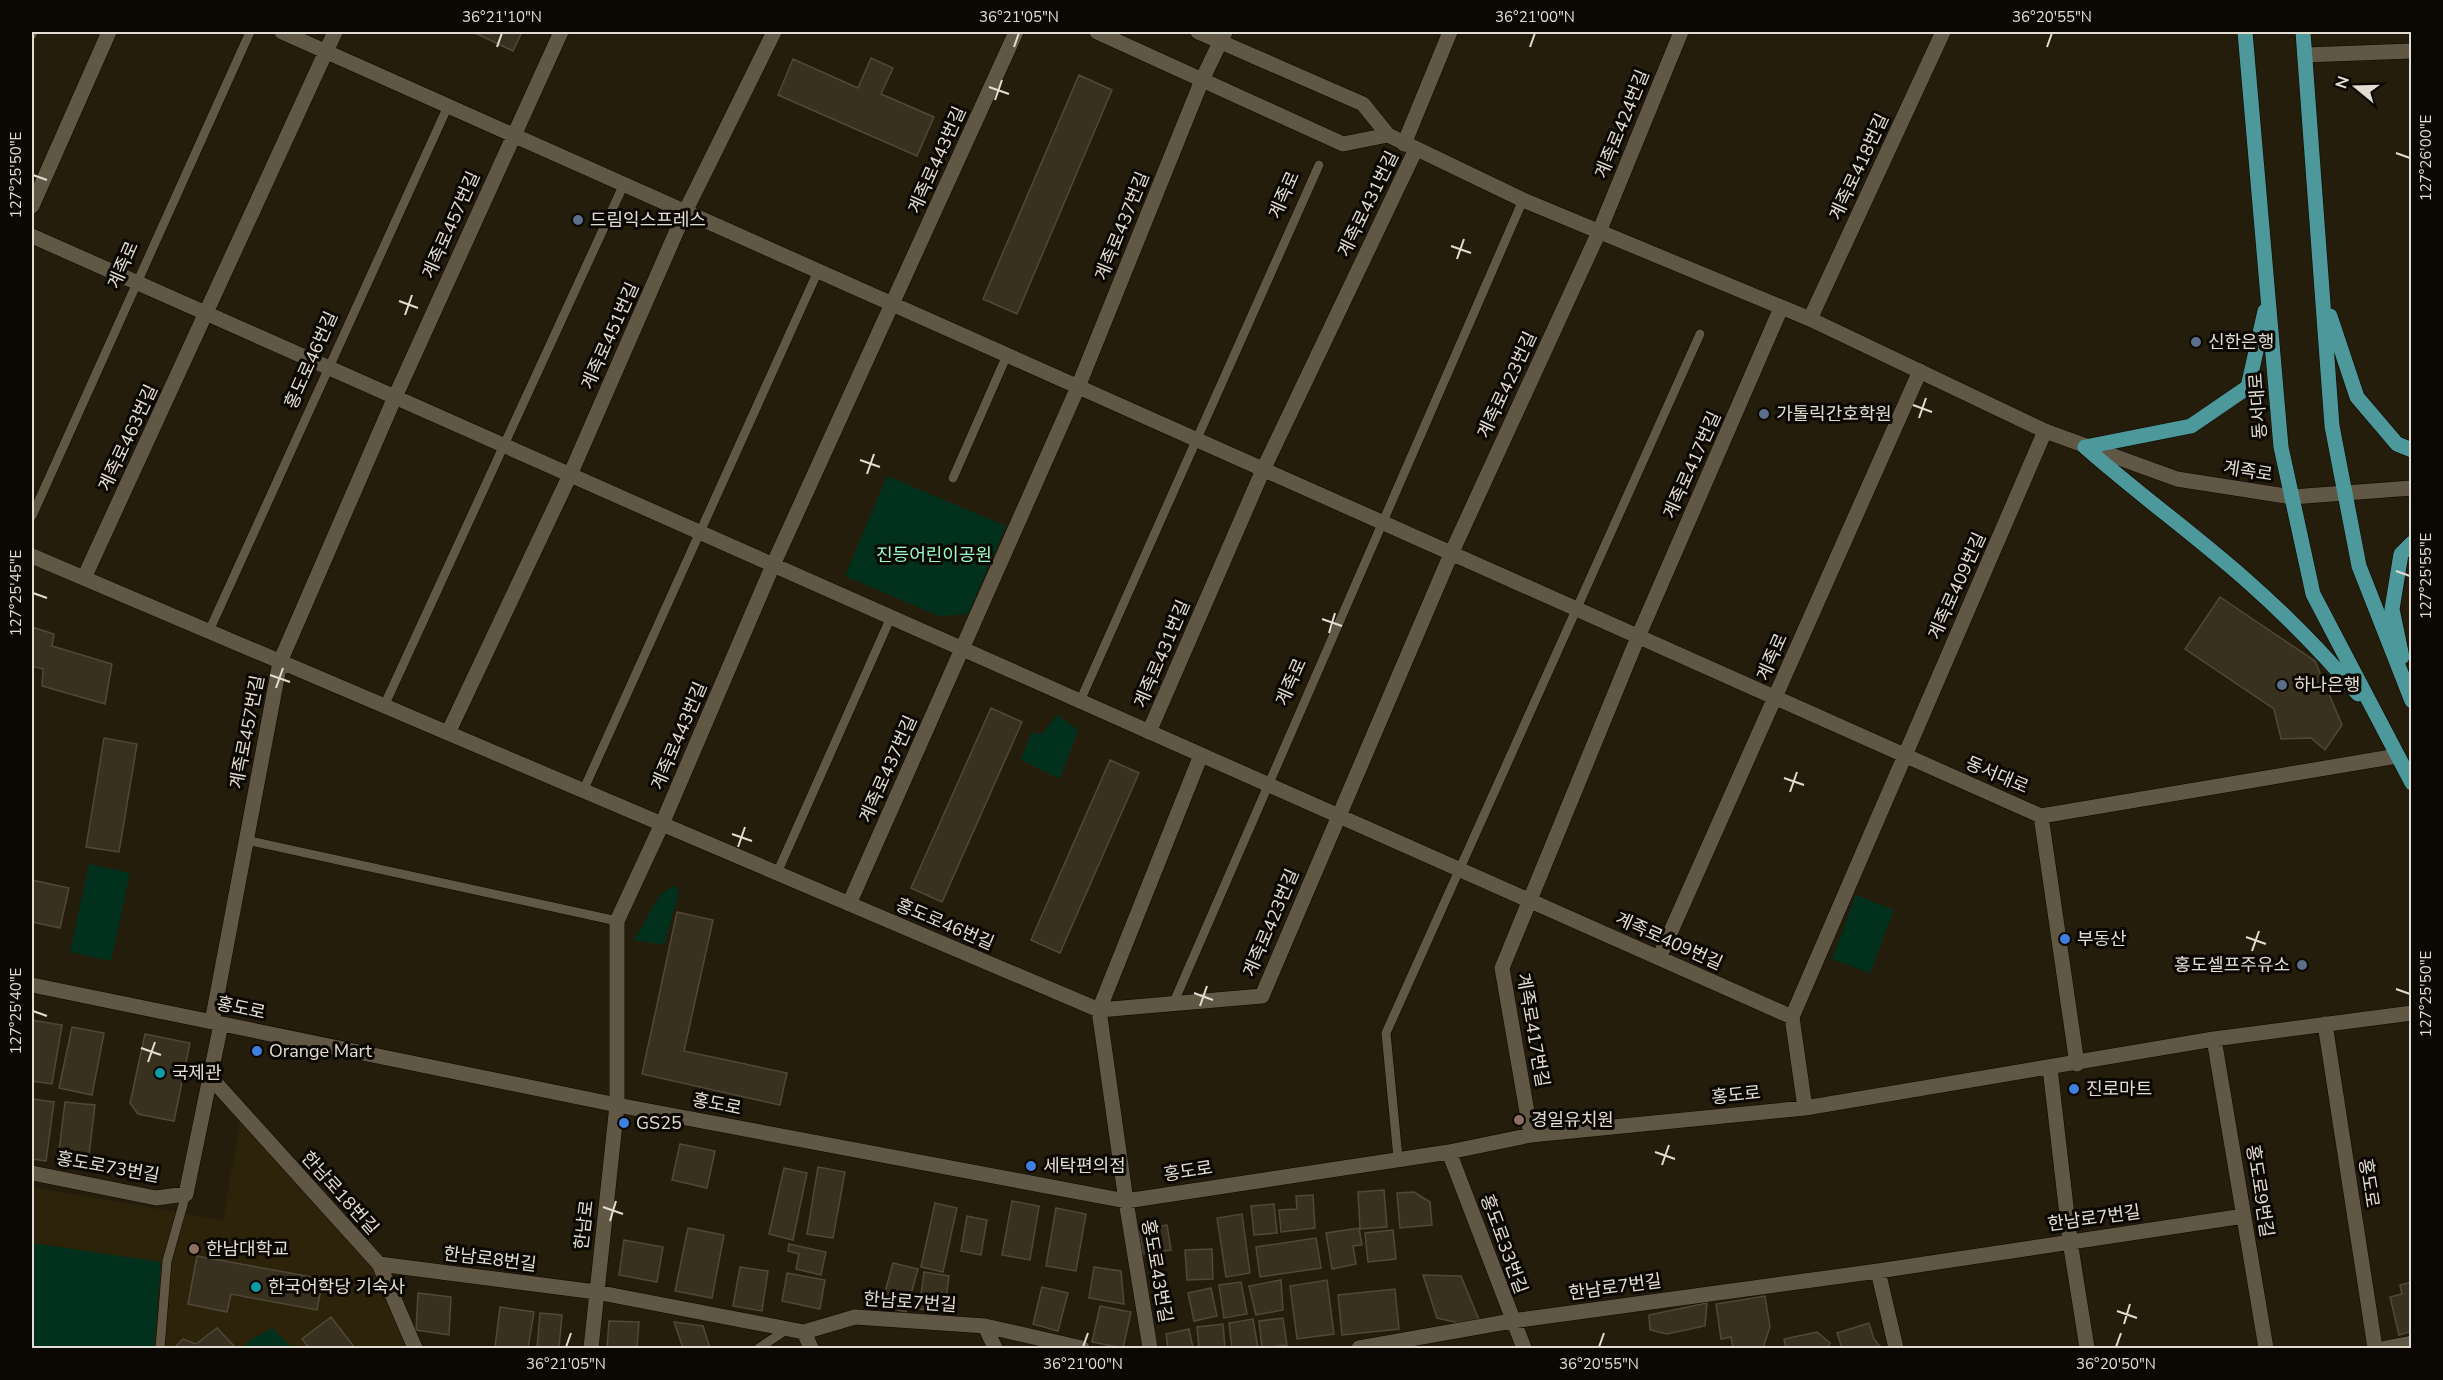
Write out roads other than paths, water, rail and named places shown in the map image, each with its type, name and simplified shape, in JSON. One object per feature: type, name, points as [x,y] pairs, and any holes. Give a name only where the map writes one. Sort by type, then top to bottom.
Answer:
[{"type":"main road","name":"동서대로","points":[[2245,32],[2281,447],[2313,594],[2412,783]]},
{"type":"main road","points":[[2303,32],[2332,426],[2359,566],[2412,701]]},
{"type":"main road","points":[[2085,447],[2191,426],[2248,387],[2269,293]]},
{"type":"main road","points":[[2322,295],[2357,397],[2397,444],[2412,450]]},
{"type":"main road","points":[[2085,447],[2138,494],[2254,587],[2312,641],[2373,711]]},
{"type":"main road","points":[[2412,543],[2401,554],[2392,609],[2412,701]]},
{"type":"street","points":[[32,206],[109,32]]},
{"type":"street","points":[[282,32],[1904,756]]},
{"type":"street","name":"계족로463번길","points":[[84,578],[335,32]]},
{"type":"street","name":"계족로457번길","points":[[217,1023],[246,840],[280,662],[395,397],[561,32]]},
{"type":"street","name":"계족로451번길","points":[[448,733],[570,475],[685,212],[774,32]]},
{"type":"street","name":"계족로443번길","points":[[617,1105],[617,921],[662,824],[773,565],[1016,32]]},
{"type":"street","points":[[1097,32],[1343,144],[1388,135]]},
{"type":"street","name":"계족로","points":[[1198,32],[1223,37],[1363,104],[1388,135],[1523,200],[1810,319],[2045,431],[2085,447],[2177,479],[2292,497],[2412,488]]},
{"type":"street","name":"계족로431번길","points":[[962,649],[1149,732],[1263,470],[1410,146],[1450,32]]},
{"type":"street","name":"계족로424번길","points":[[1599,232],[1680,32]]},
{"type":"street","name":"계족로418번길","points":[[1810,319],[1943,32]]},
{"type":"street","name":"계족로437번길","points":[[849,904],[1078,387],[1202,80],[1223,37]]},
{"type":"street","points":[[2305,55],[2412,51]]},
{"type":"street","name":"계족로423번길","points":[[1099,1010],[1262,996],[1451,554],[1599,232]]},
{"type":"street","points":[[32,236],[962,649]]},
{"type":"street","name":"계족로417번길","points":[[1531,1136],[1502,968],[1638,637],[1781,308]]},
{"type":"street","name":"계족로","points":[[1659,958],[1920,371]]},
{"type":"street","name":"계족로409번길","points":[[1530,901],[1791,1017],[2045,431]]},
{"type":"street","name":"홍도로46번길","points":[[32,556],[1099,1010]]},
{"type":"street","points":[[1149,732],[1530,901]]},
{"type":"street","points":[[1126,1201],[1099,1010],[1201,755]]},
{"type":"street","name":"동서대로","points":[[1904,756],[2041,816],[2397,756]]},
{"type":"street","points":[[2041,816],[2077,1064]]},
{"type":"street","name":"홍도로","points":[[32,985],[617,1105],[1126,1201],[1449,1152],[1531,1136],[1805,1108],[2214,1040],[2412,1013]]},
{"type":"street","points":[[1791,1017],[1805,1108]]},
{"type":"street","points":[[186,1194],[212,1079],[217,1023]]},
{"type":"street","name":"홍도로","points":[[2325,1024],[2375,1348]]},
{"type":"street","name":"홍도로9번길","points":[[2214,1040],[2266,1348]]},
{"type":"street","points":[[2050,1068],[2070,1240],[2087,1348]]},
{"type":"street","name":"한남로18번길","points":[[212,1079],[379,1264],[416,1348]]},
{"type":"street","name":"한남로","points":[[591,1348],[617,1105]]},
{"type":"street","name":"홍도로33번길","points":[[1449,1152],[1524,1348]]},
{"type":"street","name":"홍도로73번길","points":[[32,1173],[156,1198],[186,1194]]},
{"type":"street","name":"홍도로43번길","points":[[1126,1201],[1150,1348]]},
{"type":"street","name":"한남로7번길","points":[[1359,1348],[1512,1321],[1878,1271],[2070,1240],[2244,1216]]},
{"type":"street","name":"한남로8번길","points":[[379,1264],[596,1292]]},
{"type":"street","points":[[1878,1271],[1896,1348]]},
{"type":"street","name":"한남로7번길","points":[[596,1292],[786,1330],[804,1332],[855,1317],[985,1326],[1082,1348]]},
{"type":"street","points":[[985,1326],[994,1348]]},
{"type":"street","points":[[804,1332],[811,1348]]},
{"type":"street","points":[[2386,1348],[2412,1343]]},
{"type":"lane","name":"계족로","points":[[32,516],[250,32]]},
{"type":"lane","name":"홍도로46번길","points":[[209,632],[448,106]]},
{"type":"lane","name":"계족로","points":[[1080,701],[1319,165]]},
{"type":"lane","points":[[384,706],[624,184]]},
{"type":"lane","name":"계족로","points":[[1268,784],[1523,200]]},
{"type":"lane","points":[[584,791],[818,271]]},
{"type":"lane","points":[[1398,1158],[1386,1033],[1700,334]]},
{"type":"lane","points":[[953,478],[1007,355]]},
{"type":"lane","points":[[777,873],[891,617]]},
{"type":"lane","points":[[1173,1004],[1268,784]]},
{"type":"lane","points":[[246,840],[617,921]]},
{"type":"lane","points":[[160,1348],[167,1261],[186,1194]]},
{"type":"lane","points":[[759,1348],[786,1330]]},
{"type":"place","name":"드림익스프레스","points":[[578,220]]},
{"type":"place","name":"신한은행","points":[[2196,342]]},
{"type":"place","name":"가톨릭간호학원","points":[[1764,414]]},
{"type":"place","name":"하나은행","points":[[2282,685]]},
{"type":"place","name":"부동산","points":[[2065,939]]},
{"type":"place","name":"홍도셀프주유소","points":[[2302,965]]},
{"type":"place","name":"Orange Mart","points":[[257,1051]]},
{"type":"place","name":"국제관","points":[[160,1073]]},
{"type":"place","name":"진로마트","points":[[2074,1089]]},
{"type":"place","name":"경일유치원","points":[[1519,1120]]},
{"type":"place","name":"GS25","points":[[624,1123]]},
{"type":"place","name":"세탁편의점","points":[[1031,1166]]},
{"type":"place","name":"한남대학교","points":[[194,1249]]},
{"type":"place","name":"한국어학당 기숙사","points":[[256,1287]]},
{"type":"park label","name":"진등어린이공원","points":[[934,555]]}]
